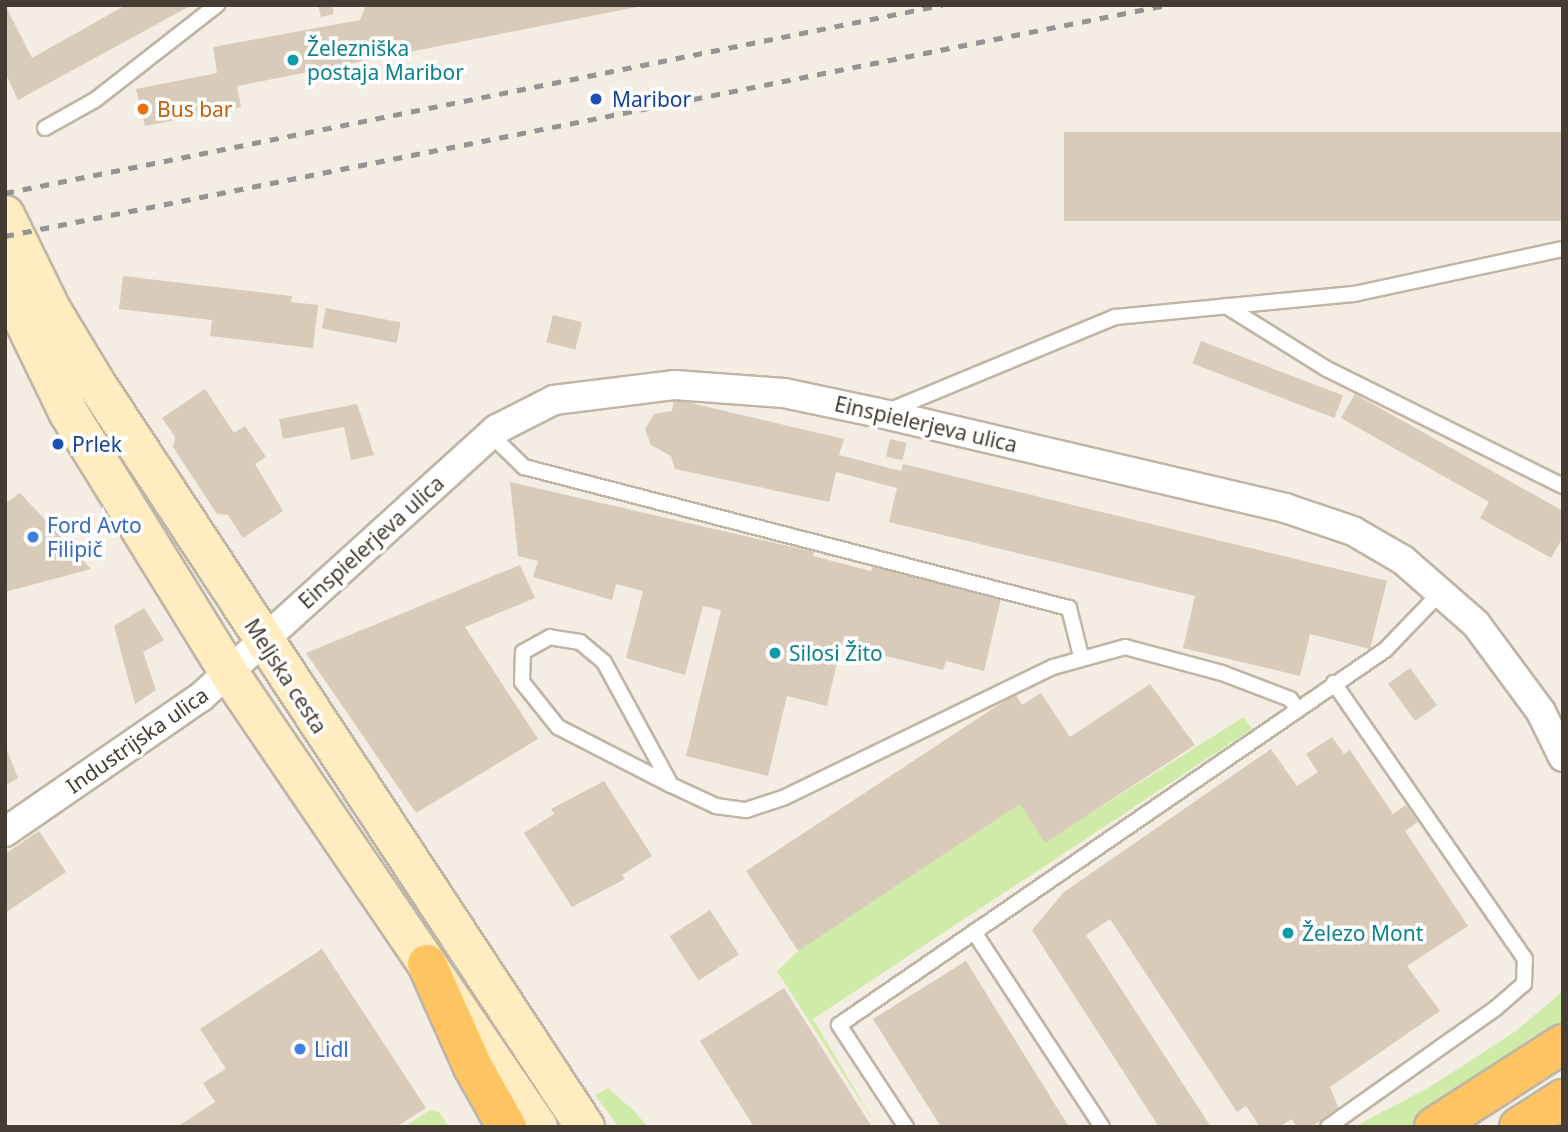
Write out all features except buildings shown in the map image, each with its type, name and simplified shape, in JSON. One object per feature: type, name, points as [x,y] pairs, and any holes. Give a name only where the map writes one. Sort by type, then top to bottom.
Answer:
[{"type":"highway","points":[[427,964],[473,1067],[507,1127]]},
{"type":"highway","points":[[1434,1127],[1563,1044]]},
{"type":"highway","points":[[1482,1127],[1563,1074]]},
{"type":"highway","points":[[1520,1127],[1563,1099]]},
{"type":"main road","name":"Meljska cesta","points":[[5,215],[58,319],[263,641],[585,1127]]},
{"type":"main road","points":[[5,282],[68,412],[229,673],[538,1127]]},
{"type":"street","name":"Einspielerjeva ulica","points":[[263,641],[491,435],[554,400],[675,384],[784,393],[1285,508],[1353,531],[1443,590],[1502,653],[1563,757]]},
{"type":"street","name":"Industrijska ulica","points":[[5,832],[177,717],[263,641]]},
{"type":"lane","points":[[45,128],[94,100],[217,5]]},
{"type":"lane","points":[[880,414],[1115,317],[1354,294],[1563,249]]},
{"type":"lane","points":[[1226,306],[1327,369],[1563,486]]},
{"type":"lane","points":[[491,435],[524,467],[1069,608],[1080,656]]},
{"type":"lane","points":[[906,1127],[839,1025],[1385,650],[1443,590]]},
{"type":"lane","points":[[671,785],[604,662],[580,642],[550,636],[523,652],[522,682],[558,727],[671,785],[716,806],[746,810],[771,802],[1080,656],[1125,646],[1222,673],[1290,699],[1297,708]]},
{"type":"lane","points":[[1328,1127],[1496,1008],[1524,984],[1525,959],[1334,684]]},
{"type":"lane","points":[[974,932],[1102,1127]]},
{"type":"green space","points":[[1244,717],[1252,729],[813,1019],[877,1127],[777,971],[798,951],[1020,804],[1045,842]]},
{"type":"green space","points":[[1563,991],[1563,1033],[1473,1094],[1408,1127],[1354,1127],[1430,1087],[1516,1031]]},
{"type":"green space","points":[[608,1088],[648,1127],[619,1127],[595,1095]]},
{"type":"green space","points":[[430,1110],[439,1112],[449,1127],[404,1127]]},
{"type":"railway","points":[[5,193],[942,5]]},
{"type":"railway","points":[[5,236],[1166,5]]},
{"type":"place","name":"Železniška postaja Maribor","points":[[293,60]]},
{"type":"place","name":"Maribor","points":[[596,99]]},
{"type":"place","name":"Bus bar","points":[[143,109]]},
{"type":"place","name":"Prlek","points":[[58,444]]},
{"type":"place","name":"Ford Avto Filipič","points":[[33,537]]},
{"type":"place","name":"Silosi Žito","points":[[775,653]]},
{"type":"place","name":"Železo Mont","points":[[1288,933]]},
{"type":"place","name":"Lidl","points":[[300,1049]]}]
